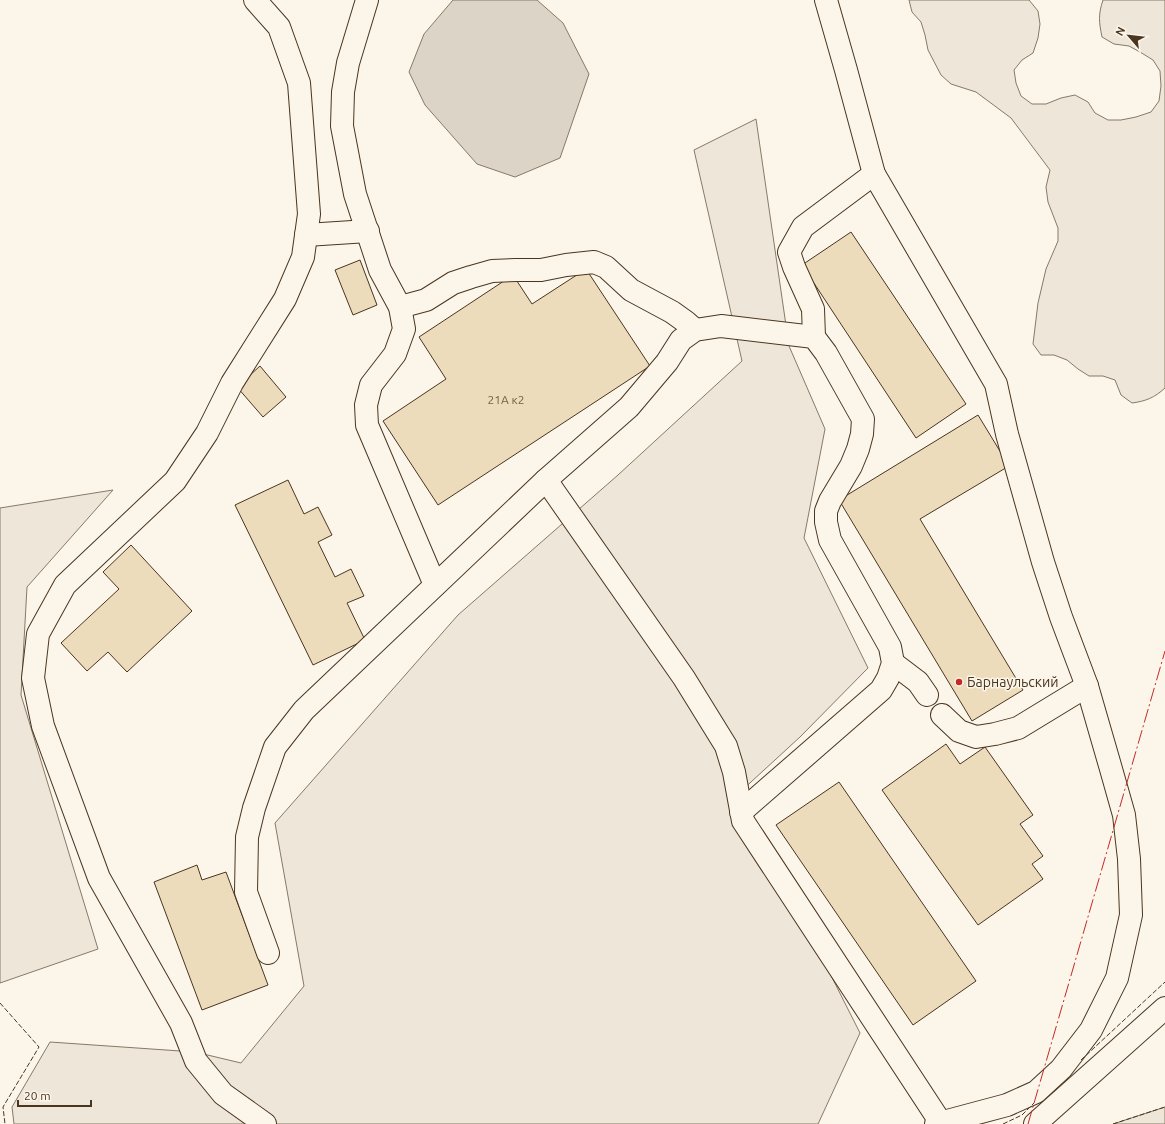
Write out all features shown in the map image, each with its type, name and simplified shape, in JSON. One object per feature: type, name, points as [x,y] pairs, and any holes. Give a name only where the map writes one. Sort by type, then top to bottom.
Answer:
[{"type":"lane","points":[[255,0],[278,27],[299,84],[309,214],[303,257],[285,299],[232,384],[207,433],[175,481],[65,585],[38,634],[33,678],[43,726],[99,878],[181,1023],[196,1061],[223,1094],[266,1124]]},
{"type":"lane","points":[[367,0],[348,63],[343,92],[342,126],[355,194],[380,270],[400,307],[404,329],[395,354],[371,385],[366,405],[367,425],[435,585]]},
{"type":"lane","points":[[546,480],[684,678],[726,746],[734,772],[743,821],[939,1123],[1007,1105],[1036,1092],[1061,1069],[1091,1030],[1117,978],[1131,914],[1129,858],[1124,815],[1087,686],[1061,617],[1043,562],[1007,434],[996,384],[874,174],[826,0]]},
{"type":"lane","points":[[741,812],[881,690],[888,678],[893,663],[890,647],[830,540],[826,522],[826,511],[830,501],[851,466],[862,434],[863,419],[826,353],[814,337],[813,309],[794,267],[789,252],[803,227],[874,174]]},
{"type":"lane","points":[[306,235],[368,231]]},
{"type":"lane","points":[[400,307],[426,300],[452,283],[492,272],[541,270],[566,265],[594,262],[606,266],[631,290],[672,312],[695,330]]},
{"type":"lane","points":[[268,952],[246,892],[249,829],[254,808],[275,747],[304,710],[546,480],[629,407],[667,362],[681,340],[695,330],[720,326],[814,337]]},
{"type":"lane","points":[[893,663],[918,682],[927,695]]},
{"type":"lane","points":[[942,715],[959,731],[976,737],[995,734],[1018,728],[1087,686]]},
{"type":"lane","points":[[1035,1124],[1165,1008]]},
{"type":"shaded area","points":[[453,0],[537,0],[563,23],[589,74],[560,158],[515,177],[477,164],[425,105],[409,72],[424,34]]},
{"type":"shaded area","points":[[909,0],[1029,0],[1038,11],[1040,24],[1038,38],[1033,53],[1022,60],[1014,70],[1016,83],[1021,96],[1032,104],[1046,104],[1061,98],[1075,95],[1088,102],[1095,113],[1108,120],[1121,120],[1151,112],[1159,101],[1161,86],[1160,71],[1153,60],[1140,52],[1129,46],[1114,44],[1102,37],[1100,27],[1100,10],[1103,0],[1165,0],[1165,388],[1153,397],[1132,403],[1121,395],[1115,380],[1103,376],[1089,376],[1067,360],[1054,355],[1041,355],[1033,344],[1038,303],[1046,269],[1058,241],[1058,228],[1048,202],[1046,187],[1050,170],[1011,118],[976,92],[951,84],[941,75],[928,50],[921,22],[912,12]]},
{"type":"shaded area","points":[[756,119],[789,346],[825,429],[804,538],[868,668],[800,737],[739,793],[860,1033],[818,1124],[14,1124],[12,1107],[50,1042],[195,1052],[241,1063],[304,986],[275,823],[458,615],[618,475],[742,361],[694,150]]},
{"type":"shaded area","points":[[113,490],[27,587],[21,695],[98,949],[0,983],[0,508]]},
{"type":"shaded area","points":[[1165,1107],[1165,1124],[1113,1124]]},
{"type":"building","points":[[851,232],[966,404],[916,438],[802,265]]},
{"type":"building","points":[[360,260],[377,305],[353,315],[335,270]]},
{"type":"building","points":[[586,269],[650,366],[438,505],[383,421],[446,379],[419,337],[513,275],[532,304]]},
{"type":"building","points":[[260,366],[286,397],[263,417],[237,387]]},
{"type":"building","points":[[978,415],[1009,466],[920,519],[1023,690],[972,721],[839,500]]},
{"type":"building","points":[[288,480],[304,514],[318,507],[332,535],[318,542],[335,577],[351,569],[364,596],[347,603],[365,640],[313,665],[235,505]]},
{"type":"building","points":[[131,545],[192,611],[127,672],[108,652],[87,671],[61,643],[119,589],[103,572]]},
{"type":"building","points":[[946,744],[960,764],[985,747],[1033,815],[1020,824],[1043,856],[1032,864],[1043,879],[978,925],[882,790]]},
{"type":"building","points":[[839,782],[976,981],[913,1025],[776,825]]},
{"type":"building","points":[[197,865],[202,880],[226,872],[268,985],[202,1010],[154,882]]},
{"type":"fence","points":[[1081,1060],[1165,982]]},
{"type":"fence","points":[[0,1003],[39,1047],[3,1107],[5,1124]]},
{"type":"fence","points":[[1003,1124],[1022,1115],[1034,1103]]},
{"type":"fence","points":[[1113,1124],[1165,1107]]},
{"type":"power","points":[[1028,1124],[1165,651]]},
{"type":"place","name":"Барнаульский","points":[[959,682]]}]
